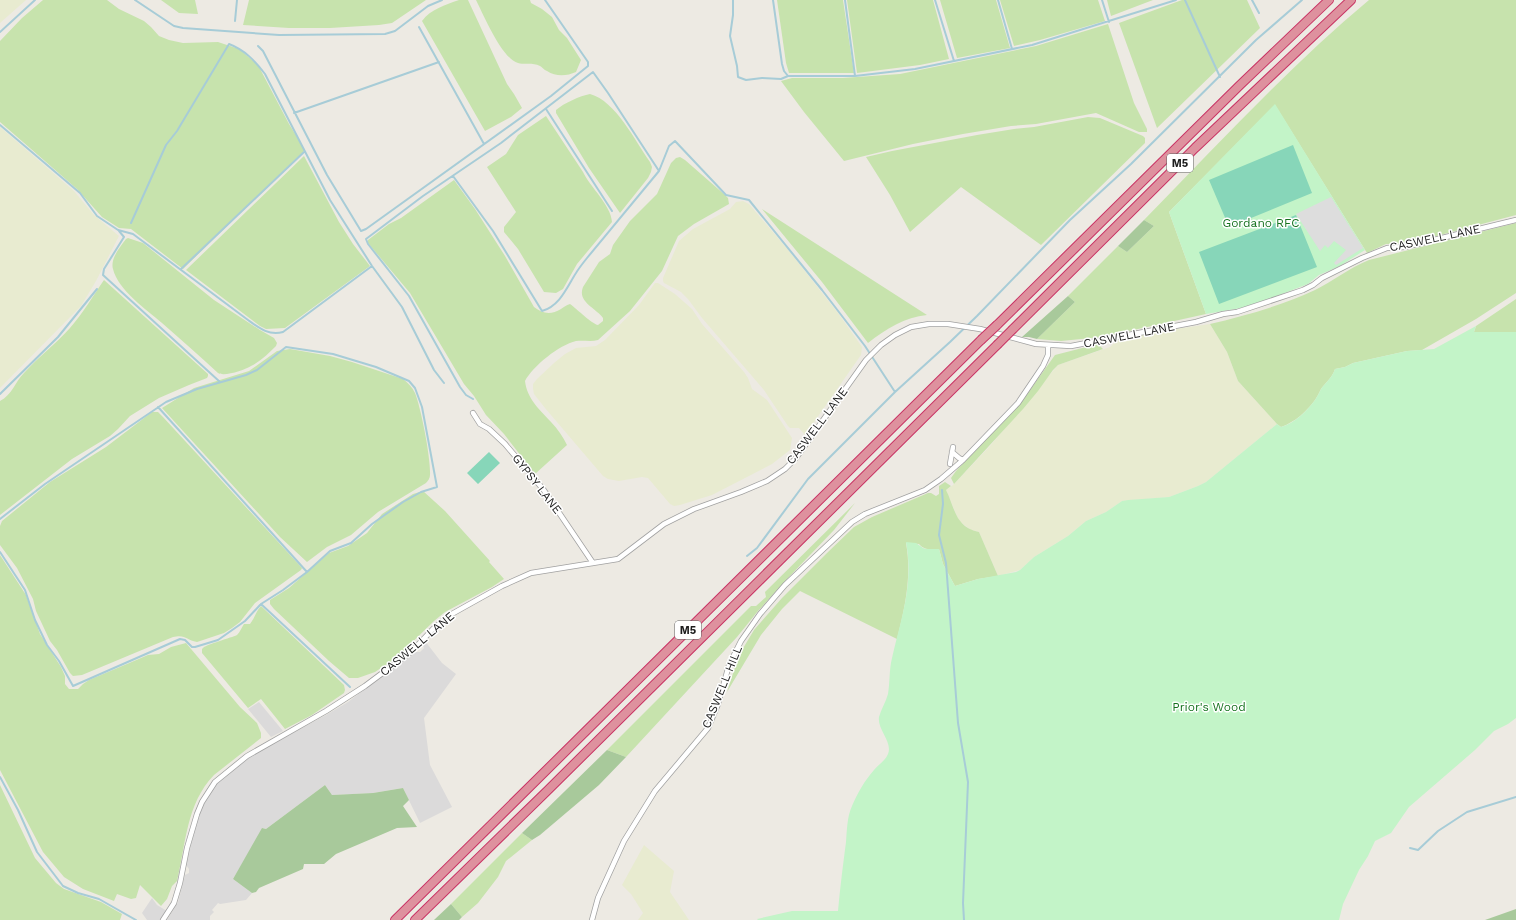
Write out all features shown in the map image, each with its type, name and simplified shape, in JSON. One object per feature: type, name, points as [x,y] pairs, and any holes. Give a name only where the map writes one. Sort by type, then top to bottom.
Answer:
[{"type":"highway","name":"M5","points":[[395,920],[1240,84],[1329,0]]},
{"type":"highway","name":"M5","points":[[415,920],[1222,122],[1351,0]]},
{"type":"street","name":"CASWELL LANE","points":[[163,920],[174,903],[197,814],[208,791],[222,775],[258,748],[326,711],[365,686],[412,651],[433,629],[456,611],[524,575],[539,571],[618,559],[664,524],[694,509],[767,481],[785,469],[796,458],[866,360],[881,345],[901,332],[911,327],[929,324],[948,324],[980,329],[1018,340],[1048,345],[1071,346],[1196,322],[1223,314],[1237,312],[1303,290],[1322,278],[1362,258],[1387,248],[1405,247],[1516,220]]},
{"type":"street","name":"CASWELL HILL","points":[[592,920],[598,898],[624,841],[655,791],[708,728],[718,704],[729,665],[741,641],[760,614],[785,585],[852,522],[878,508],[925,490],[941,479],[963,460],[1018,403],[1043,366],[1048,355],[1048,345]]},
{"type":"street","name":"GYPSY LANE","points":[[473,413],[480,424],[489,429],[508,448],[543,489],[593,563]]},
{"type":"street","points":[[950,464],[953,449],[959,458],[963,460]]},
{"type":"shaded area","points":[[1331,197],[1363,248],[1336,265],[1334,263],[1346,250],[1334,241],[1328,248],[1325,245],[1320,251],[1296,214]]},
{"type":"shaded area","points":[[425,641],[442,663],[456,674],[424,718],[430,765],[452,807],[420,823],[403,788],[373,793],[332,795],[325,785],[266,829],[263,828],[233,879],[252,893],[246,900],[220,904],[218,903],[212,910],[214,912],[210,916],[210,920],[167,920],[178,902],[185,875],[189,873],[189,869],[186,865],[198,815],[209,794],[218,782],[253,754],[348,702],[413,652],[420,652],[424,648],[423,645]]},
{"type":"shaded area","points":[[259,702],[283,731],[271,737],[248,709]]},
{"type":"shaded area","points":[[152,898],[157,905],[167,911],[160,920],[147,920],[142,913]]},
{"type":"green space","points":[[0,0],[26,0],[0,23]]},
{"type":"green space","points":[[43,0],[107,0],[119,9],[144,21],[159,36],[169,40],[183,43],[218,42],[239,49],[258,65],[289,124],[305,150],[183,269],[131,229],[119,228],[102,217],[77,189],[0,122],[0,41],[22,18]]},
{"type":"green space","points":[[161,0],[195,0],[198,14],[179,13]]},
{"type":"green space","points":[[249,0],[426,0],[392,23],[330,28],[289,28],[243,25]]},
{"type":"green space","points":[[459,0],[468,0],[507,84],[522,108],[511,117],[485,131],[422,21],[434,10]]},
{"type":"green space","points":[[476,0],[530,0],[531,3],[552,17],[559,30],[567,38],[581,60],[576,72],[558,75],[550,73],[537,65],[518,63],[512,60],[500,45],[488,25]]},
{"type":"green space","points":[[777,0],[843,0],[854,73],[789,73],[786,63]]},
{"type":"green space","points":[[847,0],[933,0],[949,59],[920,65],[857,73]]},
{"type":"green space","points":[[940,0],[996,0],[1010,48],[957,58]]},
{"type":"green space","points":[[1000,0],[1098,0],[1105,21],[1014,46]]},
{"type":"green space","points":[[1107,0],[1153,0],[1111,16]]},
{"type":"green space","points":[[1182,0],[1247,0],[1260,28],[1157,128],[1119,23]]},
{"type":"green space","points":[[1369,0],[1516,0],[1516,215],[1406,244],[1386,244],[1367,253],[1275,105],[1169,212],[1206,314],[1102,337],[1061,341],[1037,339],[1075,302],[1068,296],[1118,246],[1127,252],[1154,226],[1144,220],[1282,79]]},
{"type":"green space","points":[[1108,24],[1134,103],[1147,129],[1147,132],[1139,132],[1096,113],[1036,124],[1011,126],[963,134],[913,144],[844,161],[781,81],[792,78],[843,78],[900,74],[1036,46]]},
{"type":"green space","points":[[590,94],[599,98],[616,113],[631,133],[652,167],[648,178],[620,213],[589,168],[556,113],[556,110],[559,107],[577,98]]},
{"type":"green space","name":"Gordano RFC","points":[[1275,104],[1365,250],[1340,266],[1319,275],[1308,284],[1247,307],[1206,314],[1169,212]]},
{"type":"green space","points":[[546,116],[608,209],[612,222],[577,264],[563,289],[556,293],[544,292],[518,249],[504,232],[504,227],[516,212],[487,167],[506,154],[518,135]]},
{"type":"green space","points":[[1088,117],[1100,118],[1143,136],[1145,138],[1145,143],[1041,245],[961,187],[910,232],[890,195],[866,157],[977,135],[1034,127]]},
{"type":"green space","points":[[0,127],[74,191],[94,215],[119,236],[96,281],[81,306],[0,388]]},
{"type":"green space","points":[[1293,145],[1312,193],[1229,227],[1209,180]]},
{"type":"green space","points":[[304,156],[339,222],[353,244],[370,266],[285,328],[266,329],[186,270]]},
{"type":"green space","points":[[680,157],[725,195],[728,198],[729,204],[694,224],[678,236],[662,271],[630,311],[598,340],[576,341],[569,343],[547,357],[529,375],[525,381],[531,399],[558,430],[567,445],[535,474],[504,434],[486,415],[474,396],[464,384],[410,293],[368,243],[368,240],[454,180],[475,209],[505,256],[534,307],[541,311],[550,313],[570,304],[598,325],[603,321],[603,318],[585,301],[582,292],[583,287],[599,262],[610,254],[613,245],[630,221],[657,194],[671,163],[676,158]]},
{"type":"green space","points":[[743,201],[749,204],[789,251],[838,313],[862,347],[861,355],[805,435],[799,428],[790,428],[788,426],[764,390],[702,318],[688,299],[681,292],[663,281],[679,241],[693,229],[730,209],[736,202]]},
{"type":"green space","points":[[762,209],[927,315],[911,318],[896,324],[868,343],[822,282]]},
{"type":"green space","points":[[1296,215],[1317,267],[1219,304],[1199,252]]},
{"type":"green space","points":[[1144,220],[1154,226],[1127,252],[1118,246]]},
{"type":"green space","points":[[1516,223],[1516,293],[1476,319],[1422,350],[1407,351],[1353,363],[1345,367],[1335,369],[1308,409],[1296,419],[1281,427],[1238,381],[1227,352],[1210,324],[1264,310],[1290,301],[1315,290],[1369,260]]},
{"type":"green space","points":[[128,238],[143,243],[214,300],[274,338],[277,343],[276,346],[268,354],[248,368],[229,374],[218,373],[134,299],[116,277],[112,265],[114,257],[118,249]]},
{"type":"green space","points":[[104,280],[208,374],[208,376],[207,378],[159,398],[130,416],[110,436],[72,459],[0,515],[0,401],[8,395],[29,367],[70,328]]},
{"type":"green space","points":[[655,283],[658,283],[675,294],[692,309],[702,324],[744,372],[752,389],[767,400],[792,438],[790,450],[772,464],[712,495],[674,506],[670,504],[648,478],[642,477],[619,481],[608,479],[603,476],[545,408],[534,394],[533,389],[533,384],[537,379],[565,354],[576,348],[596,346],[605,340],[639,305]]},
{"type":"green space","points":[[1068,296],[1075,302],[1037,339],[1022,337]]},
{"type":"green space","points":[[1516,299],[1516,332],[1474,332],[1476,326]]},
{"type":"green space","points":[[1210,324],[1227,352],[1238,381],[1277,424],[1206,482],[1169,497],[1122,501],[1106,512],[1086,521],[1068,536],[1034,557],[1020,570],[998,576],[979,532],[971,530],[959,521],[946,490],[953,485],[990,446],[1058,365],[1110,347],[1118,340],[1155,332]]},
{"type":"green space","name":"Prior's Wood","points":[[1476,326],[1474,332],[1516,332],[1516,718],[1494,731],[1475,750],[1409,807],[1391,833],[1375,841],[1343,904],[1339,920],[757,919],[792,911],[838,911],[850,810],[864,783],[885,759],[889,749],[887,740],[880,726],[879,717],[888,694],[891,663],[905,601],[908,573],[906,542],[916,543],[926,549],[939,549],[943,564],[955,586],[978,579],[1016,572],[1034,557],[1068,536],[1086,521],[1106,512],[1122,501],[1169,497],[1206,482],[1277,424],[1281,427],[1291,423],[1308,409],[1335,369],[1345,367],[1353,363],[1407,351],[1434,349]]},
{"type":"green space","points":[[1098,344],[1103,349],[1058,365],[1023,409],[954,484],[951,478],[956,471],[1025,397],[1055,355]]},
{"type":"green space","points":[[290,349],[330,356],[403,379],[410,385],[415,393],[425,434],[430,467],[430,477],[426,483],[378,512],[351,535],[327,547],[307,562],[280,537],[162,408],[194,388],[249,371],[277,351]]},
{"type":"green space","points":[[152,412],[158,412],[163,417],[302,568],[255,603],[240,622],[224,633],[197,642],[183,637],[173,637],[82,675],[73,676],[50,641],[36,611],[33,599],[17,568],[0,545],[0,526],[2,521],[50,482],[106,447]]},
{"type":"green space","points":[[489,452],[500,463],[478,484],[467,473]]},
{"type":"green space","points":[[945,482],[951,486],[946,490],[957,516],[965,526],[979,532],[998,576],[978,579],[955,586],[943,564],[939,549],[928,549],[919,544],[906,543],[908,555],[907,591],[897,639],[800,591],[782,609],[761,635],[727,692],[739,655],[754,630],[782,598],[827,553],[854,527],[872,517],[928,493],[936,496],[939,494],[939,486]]},
{"type":"green space","points":[[423,491],[445,511],[490,561],[489,562],[504,579],[445,612],[396,658],[375,672],[358,678],[349,678],[274,609],[270,604],[270,600],[289,588],[329,553],[348,546],[367,533],[382,514],[413,494]]},
{"type":"green space","points":[[855,503],[834,530],[788,578],[737,637],[626,757],[607,750],[751,606],[756,606],[766,597],[765,592]]},
{"type":"green space","points":[[0,555],[26,595],[40,634],[61,667],[65,676],[65,684],[69,689],[78,689],[89,680],[148,655],[159,654],[171,647],[186,643],[240,707],[257,723],[261,733],[261,738],[214,775],[205,786],[198,799],[188,825],[177,881],[172,886],[167,899],[161,906],[140,885],[136,898],[131,899],[117,894],[114,901],[83,889],[64,877],[43,852],[0,770]]},
{"type":"green space","points":[[261,606],[344,685],[345,690],[344,693],[312,715],[285,729],[261,699],[248,708],[202,653],[202,649],[204,647],[237,635],[244,624],[250,624]]},
{"type":"green space","points":[[607,750],[626,757],[599,785],[540,835],[532,840],[522,833]]},
{"type":"green space","points":[[0,785],[35,858],[56,883],[64,889],[101,902],[122,914],[120,920],[0,920]]},
{"type":"green space","points":[[325,785],[332,795],[373,793],[403,788],[409,800],[403,806],[417,827],[397,828],[336,854],[324,864],[304,864],[303,869],[259,888],[256,892],[252,893],[233,879],[262,828],[266,829]]},
{"type":"green space","points":[[522,833],[532,840],[506,861],[498,877],[478,903],[462,917],[451,904]]},
{"type":"green space","points":[[644,845],[674,871],[670,892],[689,920],[638,920],[643,913],[631,894],[622,885]]},
{"type":"green space","points":[[451,904],[462,917],[459,920],[434,920]]},
{"type":"green space","points":[[1516,909],[1516,920],[1485,920]]},
{"type":"waterway","points":[[0,32],[35,0]]},
{"type":"waterway","points":[[135,0],[174,26],[183,28],[279,35],[385,34],[395,31],[428,6],[442,0]]},
{"type":"waterway","points":[[235,21],[237,0]]},
{"type":"waterway","points":[[258,46],[263,51],[327,175],[361,231],[366,229],[551,96],[588,66],[588,62],[545,0]]},
{"type":"waterway","points":[[733,0],[733,15],[730,36],[738,77],[746,80],[762,78],[781,79],[788,76],[855,76],[915,69],[1032,45],[1176,0]]},
{"type":"waterway","points":[[773,0],[782,64],[784,71],[788,76]]},
{"type":"waterway","points":[[845,0],[855,76]]},
{"type":"waterway","points":[[935,0],[954,61]]},
{"type":"waterway","points":[[998,0],[1012,49]]},
{"type":"waterway","points":[[1102,0],[1109,22]]},
{"type":"waterway","points":[[1185,0],[1220,77]]},
{"type":"waterway","points":[[1252,0],[1259,13]]},
{"type":"waterway","points":[[747,556],[757,548],[808,479],[895,392],[977,316],[1070,220],[1131,164],[1256,40],[1302,0]]},
{"type":"waterway","points":[[419,27],[484,144]]},
{"type":"waterway","points":[[131,223],[166,145],[177,131],[229,44],[235,46],[249,56],[265,74],[330,200],[372,266],[402,307],[434,370],[444,383]]},
{"type":"waterway","points":[[294,113],[439,62]]},
{"type":"waterway","points":[[473,399],[466,395],[460,387],[409,296],[368,244],[366,239],[423,196],[501,143],[593,72],[659,171],[669,146],[675,141],[726,195],[749,200],[865,346],[895,392]]},
{"type":"waterway","points":[[546,109],[612,211]]},
{"type":"waterway","points":[[0,125],[80,193],[97,216],[118,230],[133,234],[256,326],[269,332],[283,332],[372,266]]},
{"type":"waterway","points":[[181,269],[304,152]]},
{"type":"waterway","points":[[453,176],[493,231],[542,311],[554,305],[566,290],[577,271],[659,171]]},
{"type":"waterway","points":[[119,231],[124,237],[104,269],[103,275],[220,382]]},
{"type":"waterway","points":[[0,394],[58,337],[97,289]]},
{"type":"waterway","points":[[0,519],[45,484],[166,402],[197,389],[246,375],[257,370],[286,347],[333,354],[376,367],[409,381],[415,388],[422,407],[437,487],[421,492],[403,502],[372,524],[351,543],[330,551],[307,572],[261,604],[245,621],[218,640],[192,647],[185,640],[180,639],[73,686],[59,661],[47,645],[35,620],[25,590],[0,552]]},
{"type":"waterway","points":[[158,407],[307,572]]},
{"type":"waterway","points":[[942,490],[943,504],[939,535],[946,563],[958,723],[968,782],[963,903],[964,920]]},
{"type":"waterway","points":[[261,604],[350,687]]},
{"type":"waterway","points":[[0,777],[18,810],[37,852],[63,886],[78,893],[99,899],[136,920]]},
{"type":"waterway","points":[[1410,848],[1418,850],[1438,831],[1467,812],[1516,797]]}]
